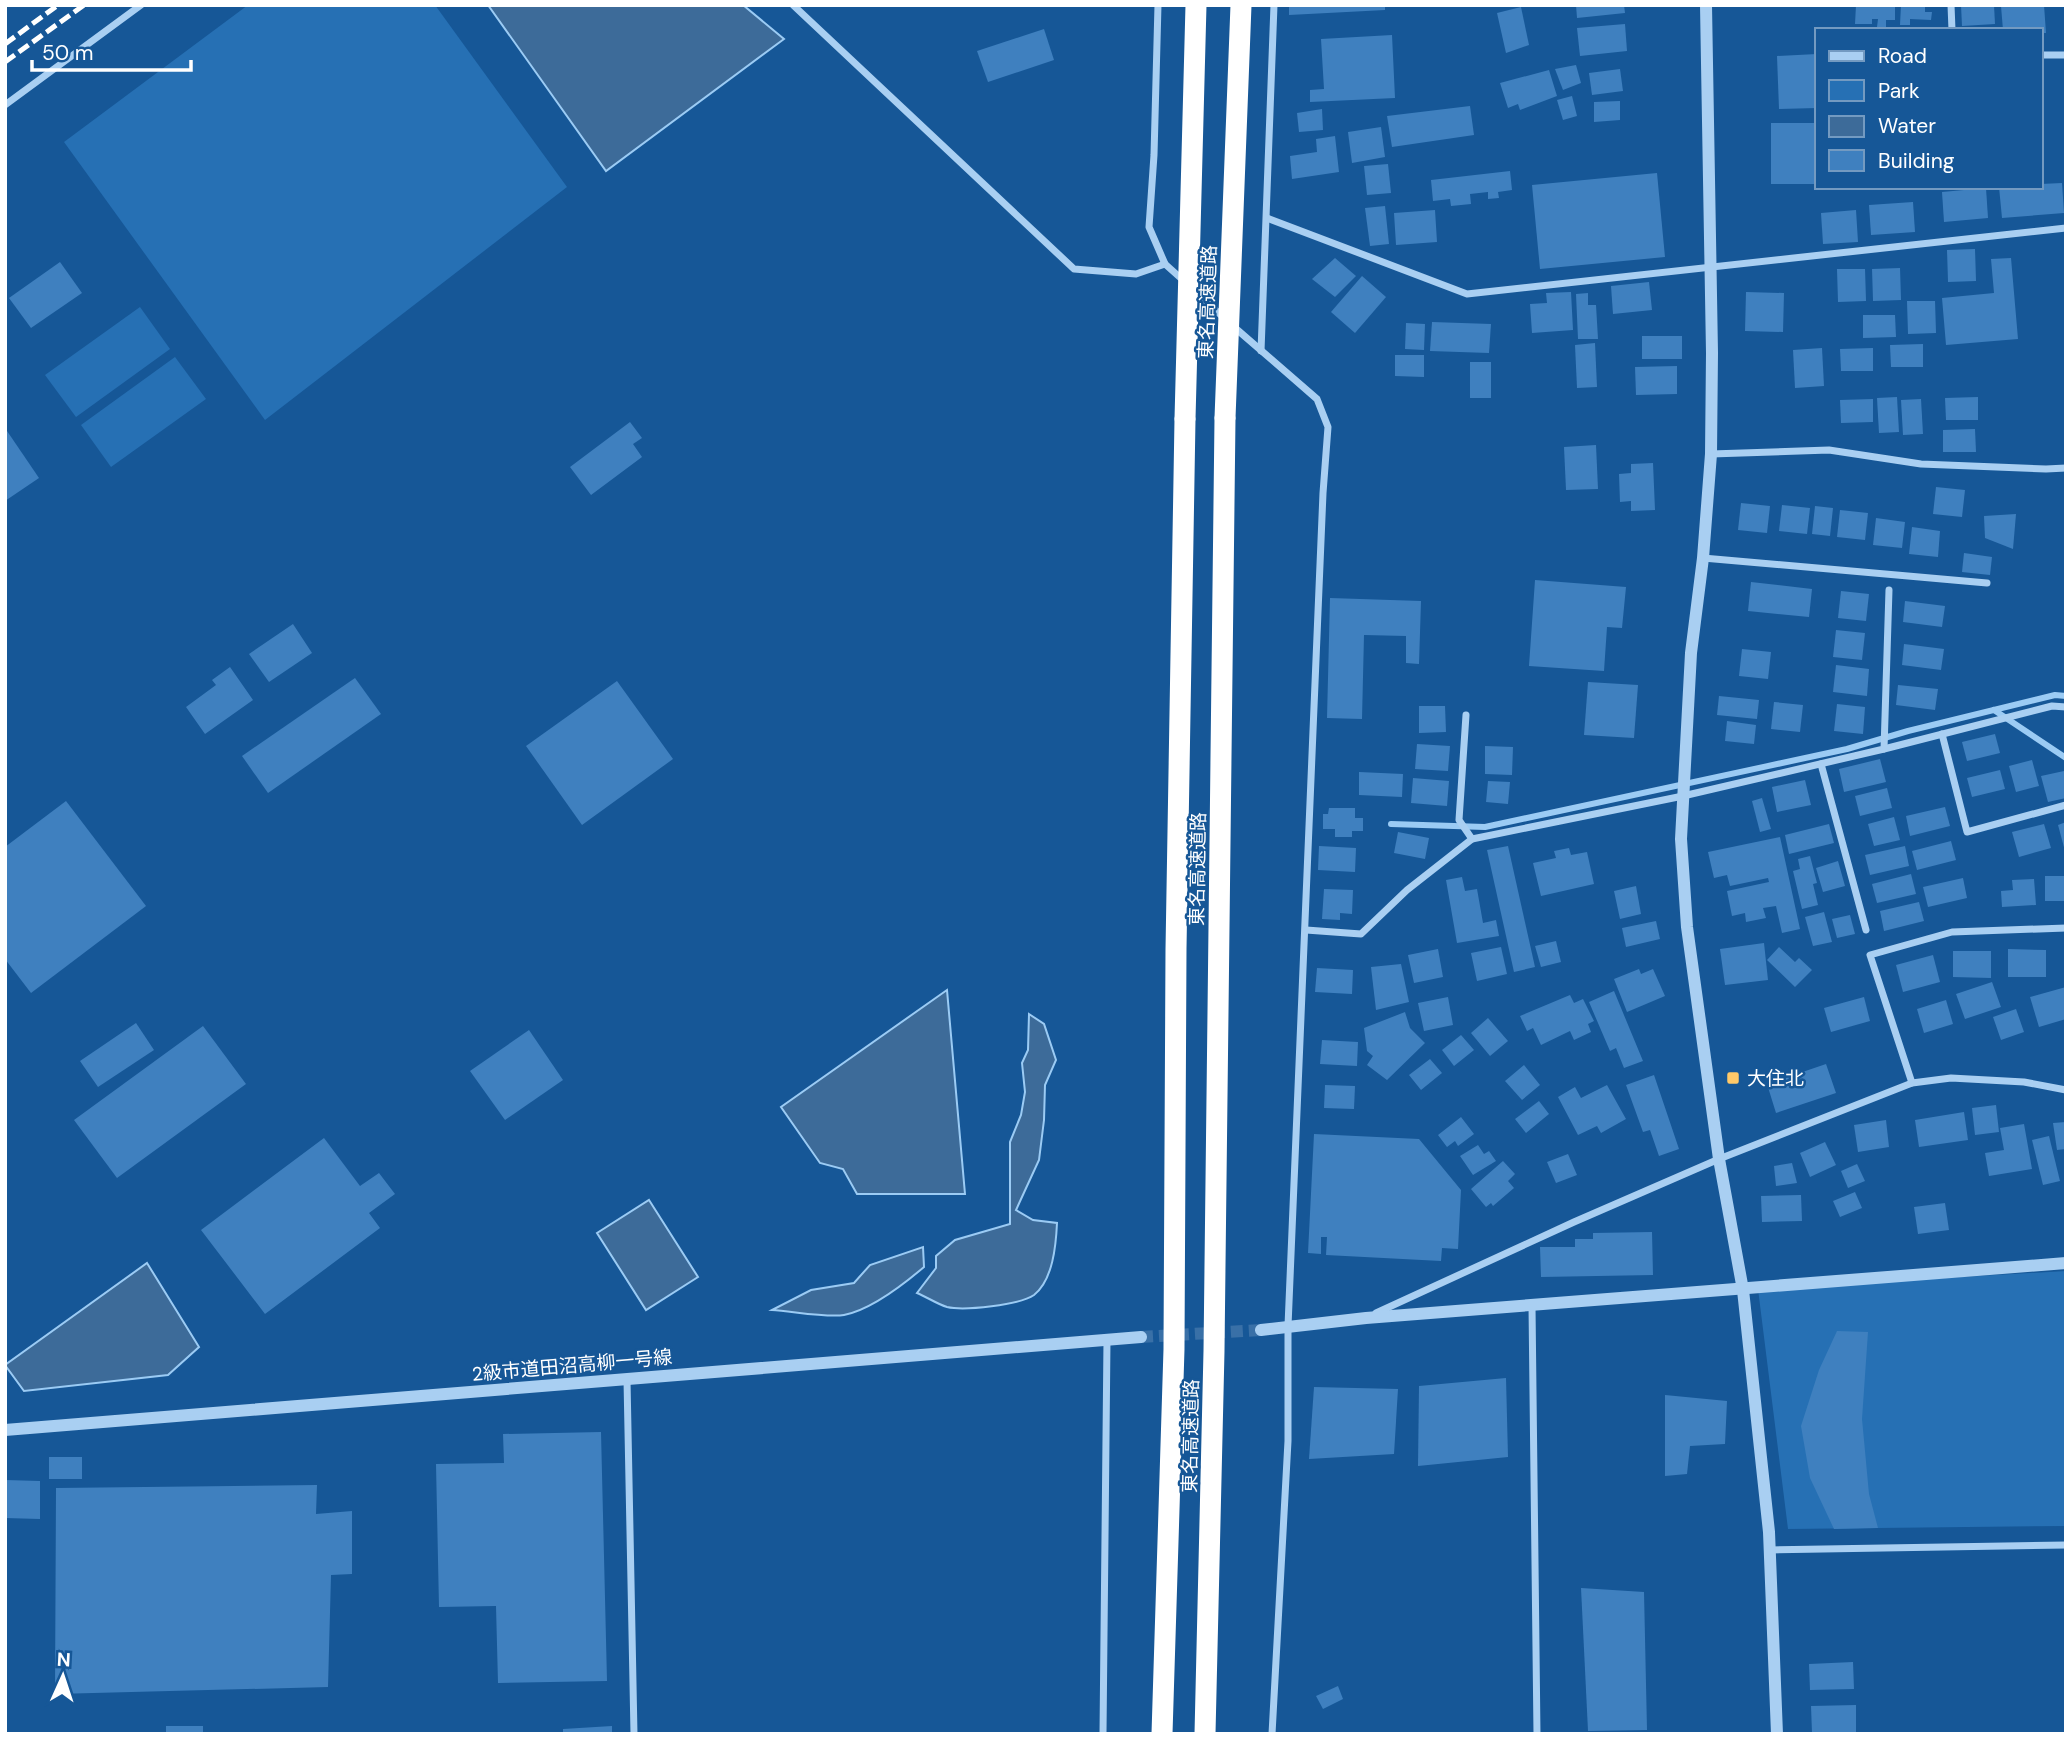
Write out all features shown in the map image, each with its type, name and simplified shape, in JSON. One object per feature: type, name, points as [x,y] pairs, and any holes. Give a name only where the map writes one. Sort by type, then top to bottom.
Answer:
[{"type":"highway","name":"東名高速道路","points":[[1162,1734],[1174,1349],[1176,949],[1185,419],[1196,5]]},
{"type":"highway","name":"東名高速道路","points":[[1205,1734],[1214,1365],[1225,418],[1241,5]]},
{"type":"street","points":[[5,105],[141,5]]},
{"type":"street","points":[[793,5],[1074,270],[1136,274],[1166,264]]},
{"type":"street","points":[[1158,5],[1149,227],[1166,264],[1317,399],[1328,427],[1322,493],[1288,1326],[1288,1441],[1272,1734]]},
{"type":"street","points":[[1261,351],[1274,5]]},
{"type":"street","points":[[1706,5],[1712,353],[1711,454],[1703,558],[1691,653],[1681,839],[1687,927],[1719,1159],[1743,1290],[1770,1550],[1777,1734]]},
{"type":"street","points":[[1951,5],[1952,28]]},
{"type":"street","points":[[2043,55],[2066,55]]},
{"type":"street","points":[[1267,218],[1467,294],[2066,228]]},
{"type":"street","points":[[1711,454],[1829,450],[1921,464],[2046,470],[2066,468]]},
{"type":"street","points":[[1703,558],[1987,583]]},
{"type":"street","points":[[1884,749],[1889,590]]},
{"type":"street","points":[[1306,930],[1361,934],[1407,890],[1472,839],[1683,796],[2052,706],[2066,707]]},
{"type":"street","points":[[1466,715],[1459,820],[1472,839]]},
{"type":"street","points":[[1942,734],[1967,832],[2066,805]]},
{"type":"street","points":[[1821,764],[1866,930]]},
{"type":"street","points":[[1912,1083],[1870,955],[1952,932],[2066,928]]},
{"type":"street","points":[[1366,1318],[1574,1222],[1719,1159],[1912,1083],[1951,1078],[1999,1080],[2066,1090]]},
{"type":"street","points":[[1261,1329],[1366,1318],[2066,1263]]},
{"type":"street","points":[[1532,1306],[1537,1734]]},
{"type":"street","name":"2級市道田沼高柳一号線","points":[[5,1430],[1141,1337]]},
{"type":"street","points":[[1103,1734],[1107,1340]]},
{"type":"street","points":[[626,1380],[634,1734]]},
{"type":"street","points":[[1770,1550],[2066,1545]]},
{"type":"green space","points":[[248,5],[435,5],[567,187],[265,420],[64,142]]},
{"type":"green space","points":[[140,307],[170,349],[76,417],[45,375]]},
{"type":"green space","points":[[175,357],[206,399],[111,467],[81,425]]},
{"type":"green space","points":[[2066,1271],[2066,1526],[1788,1529],[1758,1289]]},
{"type":"water","points":[[488,5],[743,5],[784,39],[606,171]]},
{"type":"water","points":[[947,990],[965,1194],[857,1194],[843,1169],[820,1163],[781,1107]]},
{"type":"water","points":[[1029,1014],[1044,1024],[1056,1060],[1045,1085],[1039,1160],[1016,1210],[1033,1220],[1057,1223],[1052,1262],[1040,1289],[1027,1299],[992,1306],[947,1307],[917,1293],[936,1268],[936,1256],[955,1240],[1010,1224],[1010,1142],[1021,1115],[1025,1092],[1022,1063],[1028,1050]]},
{"type":"water","points":[[649,1200],[698,1277],[646,1310],[597,1233]]},
{"type":"water","points":[[923,1247],[924,1267],[886,1296],[865,1308],[844,1315],[828,1316],[772,1310],[811,1290],[854,1283],[870,1265]]},
{"type":"water","points":[[147,1263],[199,1347],[168,1375],[24,1391],[5,1365]]},
{"type":"building","points":[[1289,5],[1385,5],[1385,10],[1289,15]]},
{"type":"building","points":[[1576,5],[1624,5],[1625,13],[1577,18]]},
{"type":"building","points":[[1856,5],[1895,5],[1895,20],[1886,20],[1886,27],[1877,27],[1878,19],[1872,19],[1872,24],[1855,24]]},
{"type":"building","points":[[1901,5],[1925,5],[1925,12],[1932,12],[1931,20],[1910,19],[1910,25],[1900,25]]},
{"type":"building","points":[[1961,5],[1994,5],[1995,24],[1962,26]]},
{"type":"building","points":[[2044,5],[2046,33],[2043,33],[2043,28],[2003,28],[2001,6]]},
{"type":"building","points":[[1521,7],[1529,45],[1506,53],[1497,13]]},
{"type":"building","points":[[1625,24],[1627,51],[1580,56],[1577,28]]},
{"type":"building","points":[[1044,29],[1054,60],[988,82],[977,51]]},
{"type":"building","points":[[1392,35],[1395,98],[1310,102],[1310,90],[1324,89],[1321,39]]},
{"type":"building","points":[[1815,54],[1815,108],[1779,109],[1777,56]]},
{"type":"building","points":[[1576,65],[1581,83],[1563,90],[1555,69]]},
{"type":"building","points":[[1620,69],[1623,91],[1592,95],[1589,73]]},
{"type":"building","points":[[1549,70],[1557,96],[1520,110],[1518,104],[1508,108],[1500,83]]},
{"type":"building","points":[[1572,96],[1577,116],[1563,120],[1557,100]]},
{"type":"building","points":[[1620,101],[1620,120],[1594,122],[1594,102]]},
{"type":"building","points":[[1470,106],[1474,135],[1392,147],[1387,116]]},
{"type":"building","points":[[1322,109],[1323,130],[1299,132],[1297,113]]},
{"type":"building","points":[[1771,123],[1815,123],[1815,184],[1771,184]]},
{"type":"building","points":[[1381,127],[1385,157],[1352,163],[1348,132]]},
{"type":"building","points":[[1335,136],[1339,172],[1292,179],[1290,156],[1317,152],[1316,139]]},
{"type":"building","points":[[1388,164],[1391,193],[1367,195],[1364,166]]},
{"type":"building","points":[[1510,171],[1512,190],[1498,192],[1499,198],[1488,199],[1488,192],[1470,194],[1471,204],[1451,206],[1450,199],[1433,201],[1431,180]]},
{"type":"building","points":[[1657,173],[1665,257],[1540,269],[1532,185]]},
{"type":"building","points":[[2062,183],[2064,213],[2002,218],[1999,189],[2043,189],[2043,184]]},
{"type":"building","points":[[1986,189],[1988,218],[1944,222],[1942,192]]},
{"type":"building","points":[[1913,202],[1915,232],[1871,235],[1869,205]]},
{"type":"building","points":[[1385,206],[1389,244],[1370,246],[1365,208]]},
{"type":"building","points":[[1435,210],[1437,242],[1396,245],[1394,213]]},
{"type":"building","points":[[1856,210],[1858,242],[1823,244],[1821,213]]},
{"type":"building","points":[[1975,249],[1976,281],[1948,282],[1947,250]]},
{"type":"building","points":[[1335,258],[1356,276],[1335,297],[1312,279]]},
{"type":"building","points":[[2011,258],[2018,339],[1946,345],[1942,298],[1994,293],[1991,259]]},
{"type":"building","points":[[60,262],[82,293],[31,328],[9,298]]},
{"type":"building","points":[[1900,268],[1901,300],[1873,301],[1872,269]]},
{"type":"building","points":[[1837,269],[1865,269],[1866,301],[1838,302]]},
{"type":"building","points":[[1362,276],[1386,297],[1355,333],[1331,312]]},
{"type":"building","points":[[1649,282],[1652,310],[1613,314],[1611,286]]},
{"type":"building","points":[[1571,292],[1573,330],[1532,333],[1530,304],[1547,303],[1546,293]]},
{"type":"building","points":[[1746,292],[1784,293],[1783,332],[1745,331]]},
{"type":"building","points":[[1588,293],[1588,305],[1596,305],[1598,339],[1578,339],[1576,294]]},
{"type":"building","points":[[1907,301],[1935,301],[1936,333],[1908,334]]},
{"type":"building","points":[[1863,315],[1895,315],[1896,337],[1863,338]]},
{"type":"building","points":[[1432,322],[1491,324],[1489,353],[1430,351]]},
{"type":"building","points":[[1406,323],[1425,324],[1424,350],[1405,349]]},
{"type":"building","points":[[1642,336],[1682,336],[1682,359],[1642,359]]},
{"type":"building","points":[[1595,343],[1597,387],[1577,388],[1575,345]]},
{"type":"building","points":[[1923,344],[1923,367],[1891,367],[1890,345]]},
{"type":"building","points":[[1822,348],[1824,386],[1795,388],[1793,350]]},
{"type":"building","points":[[1873,348],[1873,371],[1841,371],[1840,349]]},
{"type":"building","points":[[1395,355],[1424,355],[1424,377],[1395,376]]},
{"type":"building","points":[[1470,362],[1491,362],[1491,398],[1470,398]]},
{"type":"building","points":[[1677,366],[1677,394],[1636,395],[1635,367]]},
{"type":"building","points":[[1897,397],[1899,432],[1879,433],[1877,398]]},
{"type":"building","points":[[1978,397],[1978,420],[1946,420],[1945,398]]},
{"type":"building","points":[[1873,399],[1873,422],[1841,423],[1840,400]]},
{"type":"building","points":[[1921,399],[1923,434],[1903,435],[1901,400]]},
{"type":"building","points":[[630,422],[642,438],[633,444],[642,457],[591,495],[570,467]]},
{"type":"building","points":[[5,428],[39,478],[5,501]]},
{"type":"building","points":[[1975,429],[1976,452],[1943,452],[1943,430]]},
{"type":"building","points":[[1596,445],[1598,489],[1566,490],[1564,447]]},
{"type":"building","points":[[1653,463],[1655,510],[1631,511],[1631,501],[1620,502],[1619,474],[1631,473],[1631,464]]},
{"type":"building","points":[[1936,487],[1965,490],[1962,517],[1933,514]]},
{"type":"building","points":[[1741,503],[1770,506],[1767,533],[1738,530]]},
{"type":"building","points":[[1782,505],[1810,508],[1807,534],[1779,531]]},
{"type":"building","points":[[1815,506],[1833,508],[1830,536],[1812,534]]},
{"type":"building","points":[[1840,510],[1868,513],[1865,540],[1837,537]]},
{"type":"building","points":[[2016,514],[2013,549],[1985,538],[1984,516]]},
{"type":"building","points":[[1876,518],[1905,522],[1902,548],[1873,545]]},
{"type":"building","points":[[1912,527],[1940,531],[1938,557],[1909,554]]},
{"type":"building","points":[[1964,553],[1992,557],[1990,575],[1962,572]]},
{"type":"building","points":[[1535,580],[1626,587],[1622,628],[1607,627],[1604,671],[1529,666]]},
{"type":"building","points":[[1751,582],[1812,589],[1809,617],[1748,611]]},
{"type":"building","points":[[1841,591],[1869,594],[1866,621],[1838,618]]},
{"type":"building","points":[[1330,598],[1421,601],[1419,664],[1406,663],[1406,636],[1364,635],[1362,719],[1327,718]]},
{"type":"building","points":[[1905,601],[1945,606],[1942,627],[1903,622]]},
{"type":"building","points":[[293,624],[312,653],[269,682],[249,654]]},
{"type":"building","points":[[1836,630],[1865,633],[1862,660],[1833,657]]},
{"type":"building","points":[[1904,644],[1944,649],[1941,670],[1902,665]]},
{"type":"building","points":[[1742,649],[1771,652],[1768,679],[1739,676]]},
{"type":"building","points":[[1836,665],[1869,669],[1867,696],[1833,692]]},
{"type":"building","points":[[230,667],[253,700],[205,734],[186,707],[216,685],[212,680]]},
{"type":"building","points":[[355,678],[381,714],[268,793],[242,756]]},
{"type":"building","points":[[617,681],[673,759],[582,825],[526,746]]},
{"type":"building","points":[[1588,682],[1638,685],[1634,738],[1584,735]]},
{"type":"building","points":[[1898,685],[1938,689],[1935,710],[1896,705]]},
{"type":"building","points":[[1719,696],[1759,700],[1757,719],[1717,715]]},
{"type":"building","points":[[1774,702],[1803,705],[1800,732],[1771,729]]},
{"type":"building","points":[[1837,704],[1865,707],[1863,734],[1834,731]]},
{"type":"building","points":[[1419,706],[1445,706],[1446,732],[1419,733]]},
{"type":"building","points":[[1727,721],[1756,725],[1754,744],[1725,741]]},
{"type":"building","points":[[1995,734],[2000,753],[1967,761],[1962,742]]},
{"type":"building","points":[[1417,744],[1450,746],[1448,771],[1415,769]]},
{"type":"building","points":[[1485,746],[1513,747],[1512,775],[1485,774]]},
{"type":"building","points":[[1880,759],[1886,782],[1844,792],[1839,769]]},
{"type":"building","points":[[2032,760],[2039,786],[2016,792],[2009,766]]},
{"type":"building","points":[[2000,770],[2005,789],[1972,797],[1967,778]]},
{"type":"building","points":[[2064,771],[2066,798],[2048,802],[2041,776]]},
{"type":"building","points":[[1359,772],[1403,774],[1402,797],[1359,795]]},
{"type":"building","points":[[1413,778],[1449,781],[1447,806],[1411,803]]},
{"type":"building","points":[[1805,780],[1811,805],[1777,812],[1772,787]]},
{"type":"building","points":[[1488,781],[1510,782],[1508,804],[1486,802]]},
{"type":"building","points":[[1887,788],[1892,808],[1860,816],[1855,796]]},
{"type":"building","points":[[1762,798],[1771,829],[1760,832],[1752,801]]},
{"type":"building","points":[[66,801],[146,906],[31,993],[5,959],[5,847]]},
{"type":"building","points":[[1945,807],[1950,826],[1910,836],[1906,816]]},
{"type":"building","points":[[1329,808],[1355,808],[1355,818],[1363,818],[1363,831],[1352,831],[1352,837],[1335,837],[1335,829],[1323,829],[1323,814],[1328,814]]},
{"type":"building","points":[[1894,817],[1900,840],[1874,846],[1868,824]]},
{"type":"building","points":[[2066,822],[2066,851],[2065,851],[2058,825]]},
{"type":"building","points":[[1829,824],[1834,843],[1789,854],[1785,835]]},
{"type":"building","points":[[2044,824],[2051,848],[2019,857],[2012,832]]},
{"type":"building","points":[[1398,832],[1429,838],[1425,859],[1394,853]]},
{"type":"building","points":[[1780,837],[1800,929],[1782,933],[1776,906],[1763,908],[1766,918],[1746,922],[1745,913],[1732,916],[1727,891],[1769,882],[1768,878],[1730,886],[1727,875],[1714,878],[1708,852]]},
{"type":"building","points":[[1951,841],[1956,860],[1917,870],[1912,851]]},
{"type":"building","points":[[1319,846],[1356,848],[1355,872],[1318,870]]},
{"type":"building","points":[[1508,846],[1535,967],[1514,972],[1487,850]]},
{"type":"building","points":[[1905,846],[1909,866],[1870,875],[1865,855]]},
{"type":"building","points":[[1569,848],[1571,855],[1587,852],[1594,884],[1541,896],[1533,863],[1556,858],[1554,851]]},
{"type":"building","points":[[1810,856],[1817,883],[1813,884],[1818,905],[1802,909],[1793,871],[1800,869],[1798,859]]},
{"type":"building","points":[[1838,861],[1845,886],[1823,892],[1816,868]]},
{"type":"building","points":[[1911,874],[1916,894],[1877,903],[1872,884]]},
{"type":"building","points":[[2045,876],[2066,876],[2066,901],[2045,901]]},
{"type":"building","points":[[1462,877],[1465,891],[1477,889],[1483,923],[1496,920],[1499,936],[1457,943],[1446,880]]},
{"type":"building","points":[[1963,878],[1967,898],[1928,907],[1923,887]]},
{"type":"building","points":[[2034,879],[2036,905],[2002,907],[2001,891],[2013,890],[2012,880]]},
{"type":"building","points":[[1636,886],[1641,914],[1620,919],[1614,891]]},
{"type":"building","points":[[1324,889],[1353,890],[1352,914],[1340,913],[1340,920],[1322,919]]},
{"type":"building","points":[[1919,902],[1924,921],[1884,931],[1880,911]]},
{"type":"building","points":[[1824,912],[1832,942],[1813,946],[1805,917]]},
{"type":"building","points":[[1850,915],[1855,934],[1837,938],[1832,919]]},
{"type":"building","points":[[1656,921],[1660,939],[1626,947],[1622,928]]},
{"type":"building","points":[[1556,941],[1561,962],[1541,967],[1535,946]]},
{"type":"building","points":[[1764,943],[1768,980],[1725,985],[1720,949]]},
{"type":"building","points":[[1501,947],[1507,974],[1477,981],[1471,953]]},
{"type":"building","points":[[1779,947],[1795,962],[1799,958],[1812,970],[1795,987],[1767,960]]},
{"type":"building","points":[[1438,949],[1443,977],[1414,983],[1408,955]]},
{"type":"building","points":[[2008,949],[2046,950],[2046,977],[2008,977]]},
{"type":"building","points":[[1953,951],[1991,951],[1991,978],[1953,977]]},
{"type":"building","points":[[1933,955],[1940,982],[1903,992],[1896,965]]},
{"type":"building","points":[[1401,964],[1409,1002],[1376,1010],[1371,967]]},
{"type":"building","points":[[1317,968],[1353,970],[1352,994],[1315,992]]},
{"type":"building","points":[[1639,969],[1641,974],[1653,969],[1665,996],[1627,1012],[1614,979]]},
{"type":"building","points":[[1992,982],[2001,1007],[1965,1019],[1956,994]]},
{"type":"building","points":[[2066,987],[2066,1019],[2039,1027],[2030,997]]},
{"type":"building","points":[[1614,991],[1643,1061],[1624,1068],[1616,1048],[1610,1051],[1589,1002]]},
{"type":"building","points":[[1570,995],[1574,1003],[1583,999],[1594,1021],[1588,1024],[1591,1032],[1574,1040],[1570,1031],[1541,1045],[1533,1028],[1527,1031],[1520,1016]]},
{"type":"building","points":[[1448,997],[1453,1025],[1424,1031],[1418,1003]]},
{"type":"building","points":[[1864,997],[1870,1021],[1831,1032],[1824,1008]]},
{"type":"building","points":[[1946,1000],[1953,1024],[1924,1033],[1917,1009]]},
{"type":"building","points":[[2016,1009],[2024,1032],[2001,1040],[1993,1017]]},
{"type":"building","points":[[1405,1012],[1410,1028],[1425,1043],[1387,1080],[1367,1065],[1373,1056],[1367,1051],[1364,1028]]},
{"type":"building","points":[[1488,1018],[1508,1041],[1490,1056],[1471,1033]]},
{"type":"building","points":[[136,1023],[154,1050],[98,1087],[80,1061]]},
{"type":"building","points":[[203,1026],[246,1084],[117,1178],[74,1120]]},
{"type":"building","points":[[529,1030],[563,1080],[505,1120],[470,1071]]},
{"type":"building","points":[[1461,1035],[1474,1050],[1454,1066],[1442,1050]]},
{"type":"building","points":[[1322,1040],[1358,1042],[1357,1066],[1320,1064]]},
{"type":"building","points":[[1430,1059],[1442,1073],[1421,1090],[1409,1075]]},
{"type":"building","points":[[1826,1064],[1836,1093],[1776,1113],[1767,1084],[1774,1082],[1772,1076],[1777,1074],[1779,1080]]},
{"type":"building","points":[[1524,1065],[1540,1085],[1522,1100],[1505,1081]]},
{"type":"building","points":[[1654,1075],[1679,1149],[1659,1156],[1650,1130],[1643,1132],[1626,1085]]},
{"type":"building","points":[[1325,1085],[1355,1086],[1354,1109],[1324,1108]]},
{"type":"building","points":[[1607,1085],[1626,1119],[1601,1133],[1597,1126],[1578,1135],[1558,1097],[1575,1087],[1581,1098]]},
{"type":"building","points":[[1539,1101],[1549,1114],[1526,1133],[1515,1119]]},
{"type":"building","points":[[1996,1105],[1999,1132],[1975,1135],[1972,1108]]},
{"type":"building","points":[[1964,1112],[1968,1140],[1919,1147],[1915,1120]]},
{"type":"building","points":[[1461,1117],[1474,1134],[1458,1146],[1455,1141],[1447,1147],[1438,1135]]},
{"type":"building","points":[[1886,1120],[1889,1147],[1858,1152],[1854,1125]]},
{"type":"building","points":[[2066,1122],[2066,1149],[2057,1150],[2053,1123]]},
{"type":"building","points":[[2024,1124],[2032,1169],[1989,1176],[1985,1153],[2004,1150],[2000,1128]]},
{"type":"building","points":[[1314,1134],[1419,1139],[1461,1190],[1458,1249],[1442,1248],[1441,1261],[1326,1255],[1327,1237],[1321,1237],[1321,1254],[1308,1253]]},
{"type":"building","points":[[2049,1136],[2060,1181],[2043,1185],[2032,1140]]},
{"type":"building","points":[[324,1138],[360,1186],[379,1173],[395,1194],[369,1213],[380,1228],[265,1314],[201,1230]]},
{"type":"building","points":[[1825,1142],[1836,1165],[1810,1177],[1800,1153]]},
{"type":"building","points":[[1478,1145],[1484,1154],[1489,1151],[1496,1161],[1473,1175],[1460,1156]]},
{"type":"building","points":[[1568,1154],[1577,1175],[1556,1183],[1547,1162]]},
{"type":"building","points":[[1503,1161],[1515,1174],[1508,1181],[1514,1188],[1493,1206],[1491,1203],[1486,1207],[1471,1189]]},
{"type":"building","points":[[1792,1163],[1797,1183],[1776,1186],[1774,1166]]},
{"type":"building","points":[[1857,1164],[1865,1181],[1848,1188],[1841,1171]]},
{"type":"building","points":[[1855,1192],[1862,1208],[1840,1217],[1833,1201]]},
{"type":"building","points":[[1801,1195],[1802,1221],[1762,1222],[1761,1196]]},
{"type":"building","points":[[1945,1203],[1949,1230],[1918,1234],[1914,1207]]},
{"type":"building","points":[[1652,1232],[1653,1275],[1541,1277],[1540,1247],[1575,1247],[1575,1239],[1593,1239],[1593,1233]]},
{"type":"building","points":[[1837,1331],[1868,1332],[1862,1419],[1869,1494],[1878,1528],[1834,1529],[1810,1478],[1801,1426],[1819,1370]]},
{"type":"building","points":[[1506,1378],[1508,1457],[1418,1466],[1419,1386]]},
{"type":"building","points":[[1314,1387],[1398,1389],[1394,1454],[1309,1459]]},
{"type":"building","points":[[1665,1395],[1727,1401],[1725,1444],[1690,1446],[1687,1474],[1665,1476]]},
{"type":"building","points":[[601,1432],[607,1681],[498,1683],[496,1606],[439,1607],[436,1464],[504,1463],[503,1434]]},
{"type":"building","points":[[49,1457],[82,1457],[82,1479],[49,1479]]},
{"type":"building","points":[[5,1480],[40,1481],[40,1519],[5,1518]]},
{"type":"building","points":[[317,1485],[316,1514],[352,1511],[352,1574],[331,1575],[328,1687],[55,1694],[56,1488]]},
{"type":"building","points":[[1581,1588],[1644,1592],[1647,1730],[1588,1731]]},
{"type":"building","points":[[1853,1662],[1854,1689],[1810,1690],[1809,1664]]},
{"type":"building","points":[[1338,1686],[1343,1699],[1323,1709],[1316,1696]]},
{"type":"building","points":[[1856,1705],[1856,1733],[1812,1733],[1811,1706]]},
{"type":"building","points":[[166,1726],[203,1726],[203,1734],[166,1734]]},
{"type":"building","points":[[612,1726],[612,1734],[563,1734],[563,1729]]},
{"type":"waterway","points":[[1391,824],[1485,827],[1847,749],[2055,695],[2066,696]]},
{"type":"waterway","points":[[1994,710],[2066,758]]},
{"type":"tunnel","points":[[1141,1337],[1261,1330]]},
{"type":"railway","points":[[5,44],[58,5]]},
{"type":"railway","points":[[5,62],[84,5]]},
{"type":"place","name":"大住北","points":[[1733,1078]]}]
